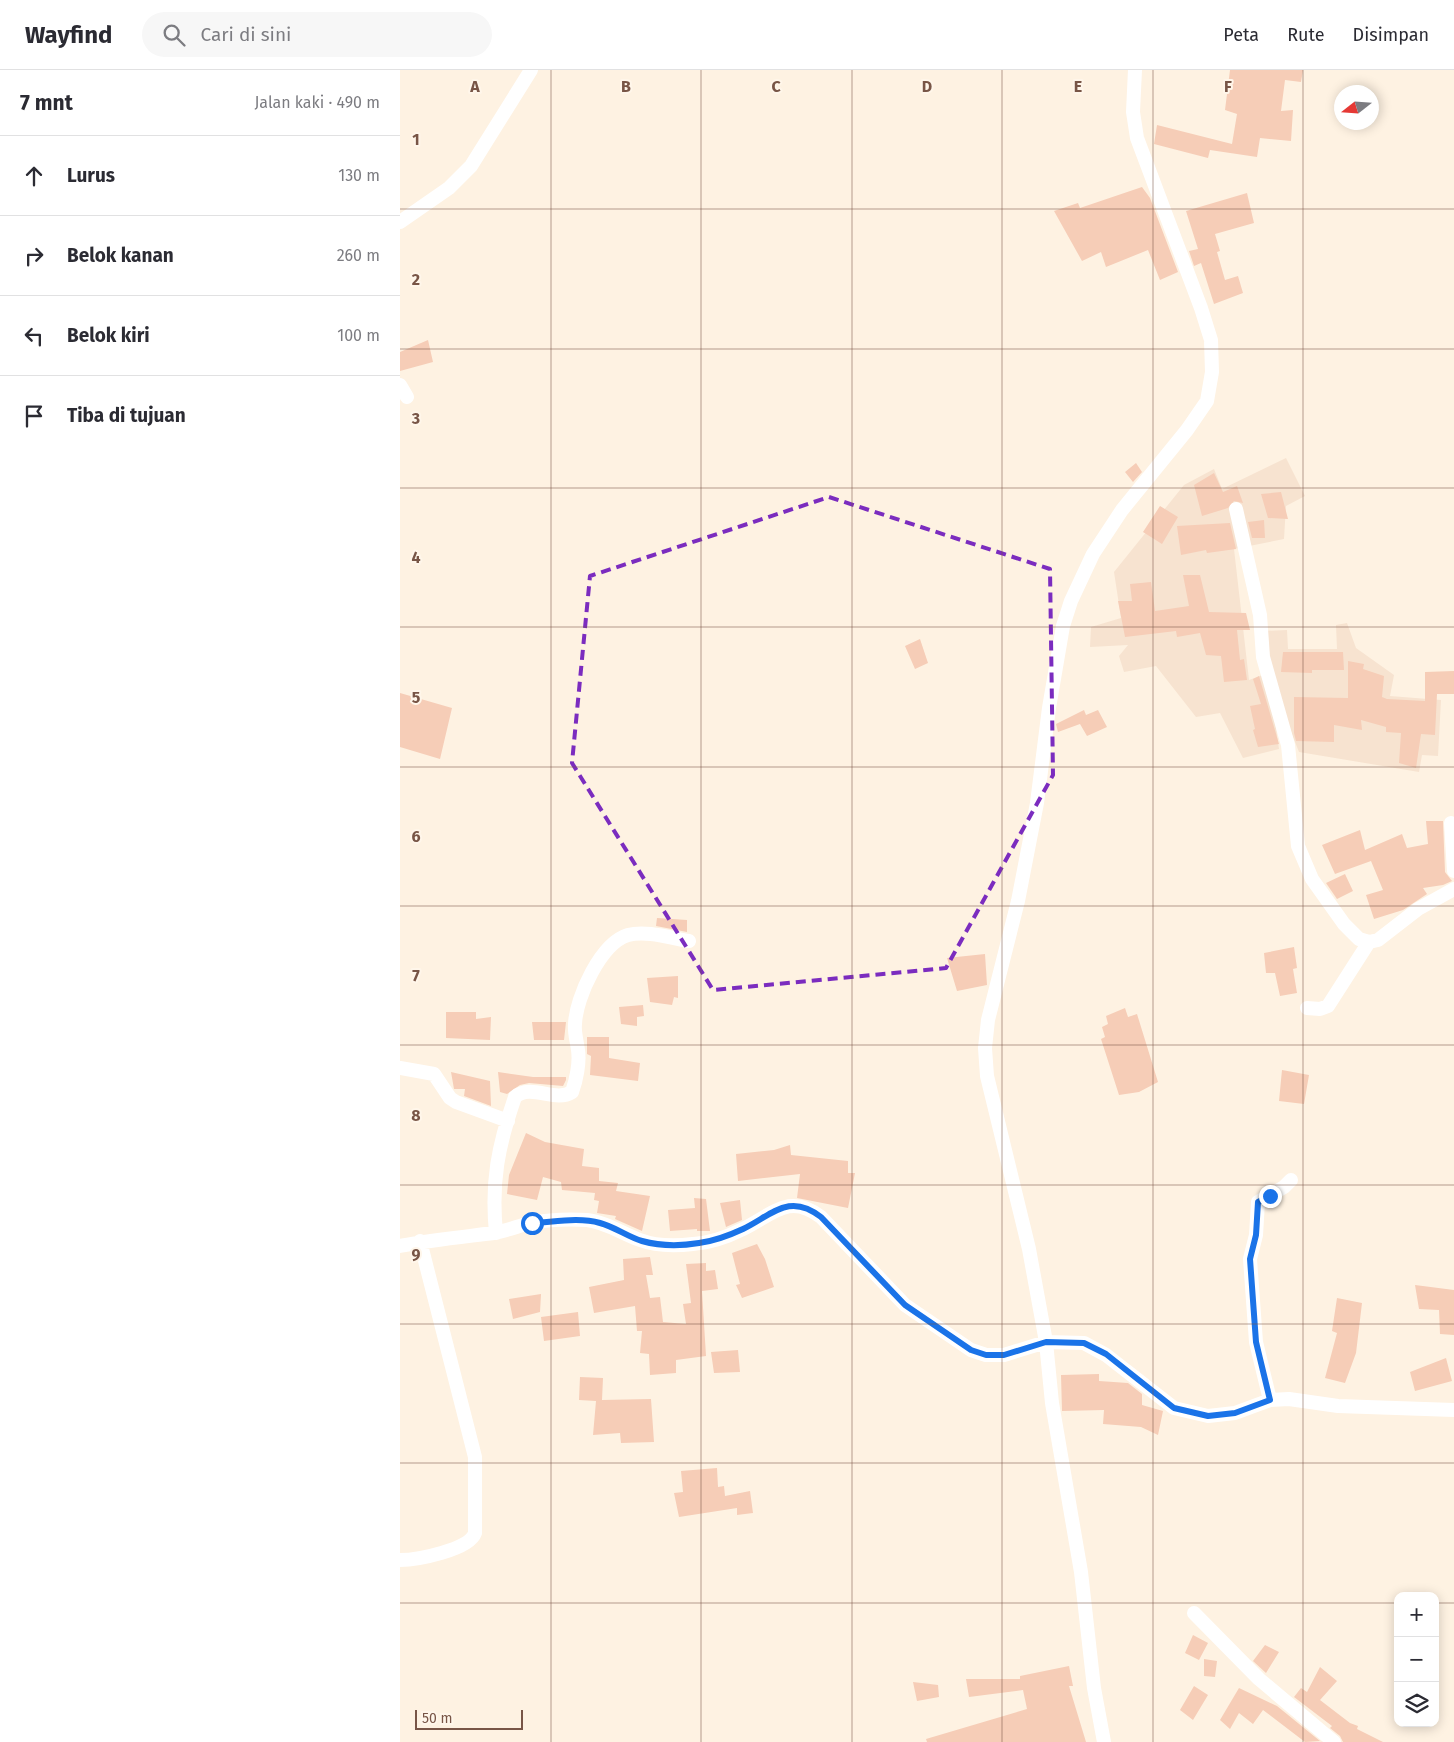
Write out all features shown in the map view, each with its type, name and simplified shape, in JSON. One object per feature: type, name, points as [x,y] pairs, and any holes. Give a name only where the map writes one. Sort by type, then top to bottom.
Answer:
[{"type":"street","points":[[400,222],[449,188],[471,166],[531,70]]},
{"type":"street","points":[[1104,1742],[1094,1688],[1081,1572],[1052,1403],[1046,1342],[1021,1217],[987,1076],[984,1048],[988,1020],[1020,891],[1036,803],[1049,708],[1064,626],[1071,601],[1093,554],[1122,510],[1187,430],[1207,401],[1212,372],[1211,340],[1201,308],[1137,138],[1133,112],[1135,70]]},
{"type":"street","points":[[1236,509],[1260,615],[1263,657],[1288,745],[1295,830],[1300,856],[1312,879],[1344,924],[1359,939],[1370,942],[1378,940],[1418,909],[1454,889]]},
{"type":"street","points":[[1451,823],[1454,871]]},
{"type":"street","points":[[496,1233],[494,1180],[516,1095],[530,1091],[562,1095],[572,1092],[579,1055],[575,1034],[577,1009],[583,990],[613,943],[634,934],[689,941]]},
{"type":"street","points":[[1306,1008],[1320,1009],[1328,1006],[1370,942]]},
{"type":"street","points":[[400,1068],[434,1074],[450,1098],[456,1102],[508,1121]]},
{"type":"street","points":[[1270,1400],[1256,1342],[1250,1253],[1256,1235],[1258,1202],[1284,1188],[1291,1180]]},
{"type":"street","points":[[400,1245],[496,1233],[532,1223],[586,1220],[602,1223],[642,1241],[665,1245],[692,1245],[716,1241],[744,1229],[771,1212],[785,1206],[799,1205],[811,1209],[821,1217],[905,1305],[971,1350],[986,1355],[1004,1355],[1046,1342],[1084,1343],[1106,1354],[1174,1408],[1208,1416],[1235,1413],[1270,1400],[1289,1399],[1338,1406],[1454,1410]]},
{"type":"street","points":[[400,1560],[421,1559],[463,1545],[472,1540],[475,1533],[475,1457],[420,1241]]},
{"type":"street","points":[[1194,1613],[1259,1679],[1334,1742]]},
{"type":"highlighted area","points":[[829,497],[1050,569],[1053,775],[946,968],[713,990],[572,763],[590,576]]},
{"type":"shaded area","points":[[1286,458],[1305,496],[1286,506],[1284,539],[1234,549],[1249,680],[1268,673],[1279,749],[1243,758],[1220,713],[1196,717],[1156,666],[1124,672],[1119,656],[1128,645],[1090,647],[1091,627],[1121,618],[1114,572],[1184,485],[1214,469],[1222,489]]},
{"type":"shaded area","points":[[1347,623],[1356,648],[1394,675],[1390,696],[1441,700],[1438,756],[1422,755],[1419,772],[1299,752],[1270,679],[1261,631],[1287,630],[1288,649],[1337,649],[1336,625]]},
{"type":"building","points":[[1230,70],[1303,70],[1301,82],[1285,80],[1281,111],[1293,110],[1291,141],[1260,138],[1257,157],[1210,150],[1208,158],[1154,144],[1157,125],[1232,144],[1237,114],[1225,110]]},
{"type":"building","points":[[1142,187],[1150,198],[1178,272],[1160,280],[1148,250],[1106,267],[1101,252],[1082,261],[1054,211],[1078,203],[1080,208]]},
{"type":"building","points":[[1247,193],[1254,223],[1215,234],[1220,251],[1217,252],[1225,280],[1238,276],[1243,293],[1214,304],[1201,263],[1194,266],[1189,251],[1198,249],[1186,211]]},
{"type":"building","points":[[428,340],[433,362],[400,371],[400,352]]},
{"type":"building","points":[[1136,463],[1142,472],[1133,482],[1125,472]]},
{"type":"building","points":[[1214,473],[1223,492],[1237,486],[1243,503],[1234,501],[1228,508],[1202,516],[1194,485]]},
{"type":"building","points":[[1281,492],[1288,519],[1268,518],[1261,494]]},
{"type":"building","points":[[1160,506],[1178,517],[1162,544],[1143,532]]},
{"type":"building","points":[[1264,520],[1265,538],[1252,538],[1248,522]]},
{"type":"building","points":[[1230,523],[1236,549],[1207,553],[1206,550],[1181,555],[1177,526]]},
{"type":"building","points":[[1183,575],[1200,575],[1209,612],[1246,613],[1250,630],[1237,630],[1240,660],[1244,659],[1247,680],[1224,682],[1221,656],[1206,655],[1200,633],[1177,637],[1176,631],[1125,637],[1118,601],[1132,601],[1130,584],[1151,582],[1155,611],[1189,606]]},
{"type":"building","points":[[920,639],[928,663],[915,669],[905,646]]},
{"type":"building","points":[[1283,652],[1343,652],[1344,670],[1312,670],[1312,673],[1281,672]]},
{"type":"building","points":[[1348,661],[1364,664],[1363,669],[1384,676],[1382,697],[1387,699],[1425,701],[1425,672],[1454,671],[1454,694],[1437,694],[1435,735],[1421,734],[1416,768],[1399,763],[1401,733],[1386,732],[1386,727],[1361,720],[1362,730],[1334,725],[1334,742],[1296,741],[1294,733],[1294,697],[1348,698]]},
{"type":"building","points":[[1259,676],[1279,744],[1258,747],[1253,730],[1255,729],[1250,706],[1261,704],[1253,679]]},
{"type":"building","points":[[400,693],[452,708],[440,759],[400,747]]},
{"type":"building","points":[[1084,710],[1086,715],[1098,710],[1107,727],[1087,736],[1080,724],[1058,732],[1056,724]]},
{"type":"building","points":[[1426,821],[1443,821],[1445,872],[1452,881],[1443,885],[1423,888],[1427,894],[1403,910],[1374,919],[1366,895],[1383,890],[1371,861],[1335,874],[1322,845],[1360,830],[1365,850],[1402,834],[1407,848],[1428,844]]},
{"type":"building","points":[[1345,874],[1353,891],[1337,899],[1326,883]]},
{"type":"building","points":[[657,918],[687,920],[687,932],[656,926]]},
{"type":"building","points":[[1294,947],[1297,968],[1293,969],[1297,993],[1280,996],[1275,973],[1266,973],[1264,953]]},
{"type":"building","points":[[985,954],[987,985],[957,991],[947,958]]},
{"type":"building","points":[[678,976],[678,998],[674,997],[672,1005],[650,1002],[647,978]]},
{"type":"building","points":[[643,1005],[644,1016],[637,1017],[637,1026],[621,1024],[619,1007]]},
{"type":"building","points":[[1125,1008],[1128,1017],[1137,1014],[1158,1082],[1139,1092],[1119,1095],[1101,1039],[1105,1037],[1102,1027],[1108,1024],[1106,1016]]},
{"type":"building","points":[[446,1012],[476,1012],[476,1019],[491,1017],[490,1040],[446,1038]]},
{"type":"building","points":[[532,1022],[566,1022],[564,1040],[534,1040]]},
{"type":"building","points":[[587,1037],[609,1037],[609,1058],[640,1063],[638,1081],[590,1075],[591,1056],[587,1054]]},
{"type":"building","points":[[1282,1070],[1309,1075],[1304,1104],[1279,1101]]},
{"type":"building","points":[[451,1072],[490,1081],[491,1106],[464,1096],[465,1089],[454,1089]]},
{"type":"building","points":[[498,1072],[533,1077],[566,1077],[566,1080],[563,1086],[529,1083],[520,1085],[507,1094],[500,1092]]},
{"type":"building","points":[[526,1133],[545,1142],[584,1149],[582,1166],[599,1168],[599,1181],[618,1183],[616,1191],[650,1196],[642,1231],[615,1219],[616,1216],[597,1213],[599,1201],[594,1200],[595,1193],[562,1190],[561,1182],[543,1177],[537,1200],[507,1194],[509,1175]]},
{"type":"building","points":[[790,1145],[791,1155],[848,1161],[848,1173],[855,1173],[848,1208],[797,1198],[800,1174],[738,1181],[736,1154],[774,1150]]},
{"type":"building","points":[[694,1198],[706,1199],[710,1231],[697,1231],[697,1229],[670,1231],[668,1210],[695,1208]]},
{"type":"building","points":[[740,1200],[742,1220],[726,1227],[720,1203]]},
{"type":"building","points":[[757,1244],[765,1259],[774,1287],[742,1298],[736,1285],[740,1284],[732,1253]]},
{"type":"building","points":[[650,1257],[653,1275],[646,1275],[650,1298],[660,1297],[663,1322],[686,1324],[683,1304],[691,1303],[686,1264],[706,1263],[706,1271],[715,1270],[718,1289],[702,1291],[706,1356],[676,1360],[676,1373],[650,1375],[649,1354],[640,1353],[642,1331],[637,1331],[635,1306],[594,1313],[589,1287],[624,1280],[623,1259]]},
{"type":"building","points":[[1415,1285],[1454,1290],[1454,1335],[1440,1334],[1439,1310],[1419,1309]]},
{"type":"building","points":[[541,1294],[540,1312],[513,1319],[509,1299]]},
{"type":"building","points":[[1337,1298],[1362,1303],[1356,1353],[1345,1383],[1325,1378],[1337,1333],[1332,1331]]},
{"type":"building","points":[[578,1312],[580,1336],[544,1341],[541,1317]]},
{"type":"building","points":[[738,1350],[740,1372],[714,1373],[711,1352]]},
{"type":"building","points":[[1446,1358],[1452,1381],[1415,1391],[1410,1372]]},
{"type":"building","points":[[1099,1374],[1099,1381],[1128,1383],[1142,1394],[1142,1405],[1163,1411],[1158,1435],[1141,1427],[1103,1424],[1104,1410],[1062,1411],[1061,1375]]},
{"type":"building","points":[[580,1377],[603,1378],[602,1400],[651,1399],[654,1442],[621,1443],[620,1433],[593,1435],[596,1401],[579,1400]]},
{"type":"building","points":[[717,1468],[718,1487],[724,1486],[725,1496],[750,1491],[753,1513],[737,1515],[737,1508],[679,1517],[674,1493],[683,1492],[681,1471]]},
{"type":"building","points":[[1193,1635],[1208,1643],[1199,1660],[1185,1653]]},
{"type":"building","points":[[1265,1645],[1279,1652],[1266,1673],[1253,1661]]},
{"type":"building","points":[[1204,1659],[1217,1661],[1215,1677],[1204,1676]]},
{"type":"building","points":[[1069,1666],[1073,1686],[1069,1686],[1086,1742],[927,1742],[926,1739],[1027,1709],[1023,1690],[969,1697],[966,1679],[1020,1679],[1020,1676]]},
{"type":"building","points":[[1320,1667],[1337,1681],[1320,1700],[1350,1723],[1358,1726],[1357,1729],[1383,1742],[1343,1742],[1340,1736],[1330,1728],[1332,1726],[1294,1697],[1301,1688],[1307,1692]]},
{"type":"building","points":[[913,1682],[938,1685],[939,1697],[917,1701]]},
{"type":"building","points":[[1194,1686],[1208,1695],[1193,1720],[1180,1710]]},
{"type":"building","points":[[1239,1688],[1277,1706],[1320,1741],[1305,1742],[1263,1710],[1253,1724],[1239,1713],[1230,1729],[1220,1720]]},
{"type":"route","points":[[532,1223],[586,1220],[602,1223],[642,1241],[665,1245],[692,1245],[716,1241],[744,1229],[771,1212],[785,1206],[799,1205],[811,1209],[821,1217],[905,1305],[971,1350],[986,1355],[1004,1355],[1046,1342],[1068,1341],[1084,1343],[1106,1354],[1160,1399],[1174,1408],[1208,1416],[1235,1413],[1270,1400],[1256,1342],[1250,1259],[1259,1217],[1258,1202],[1270,1196]]}]
